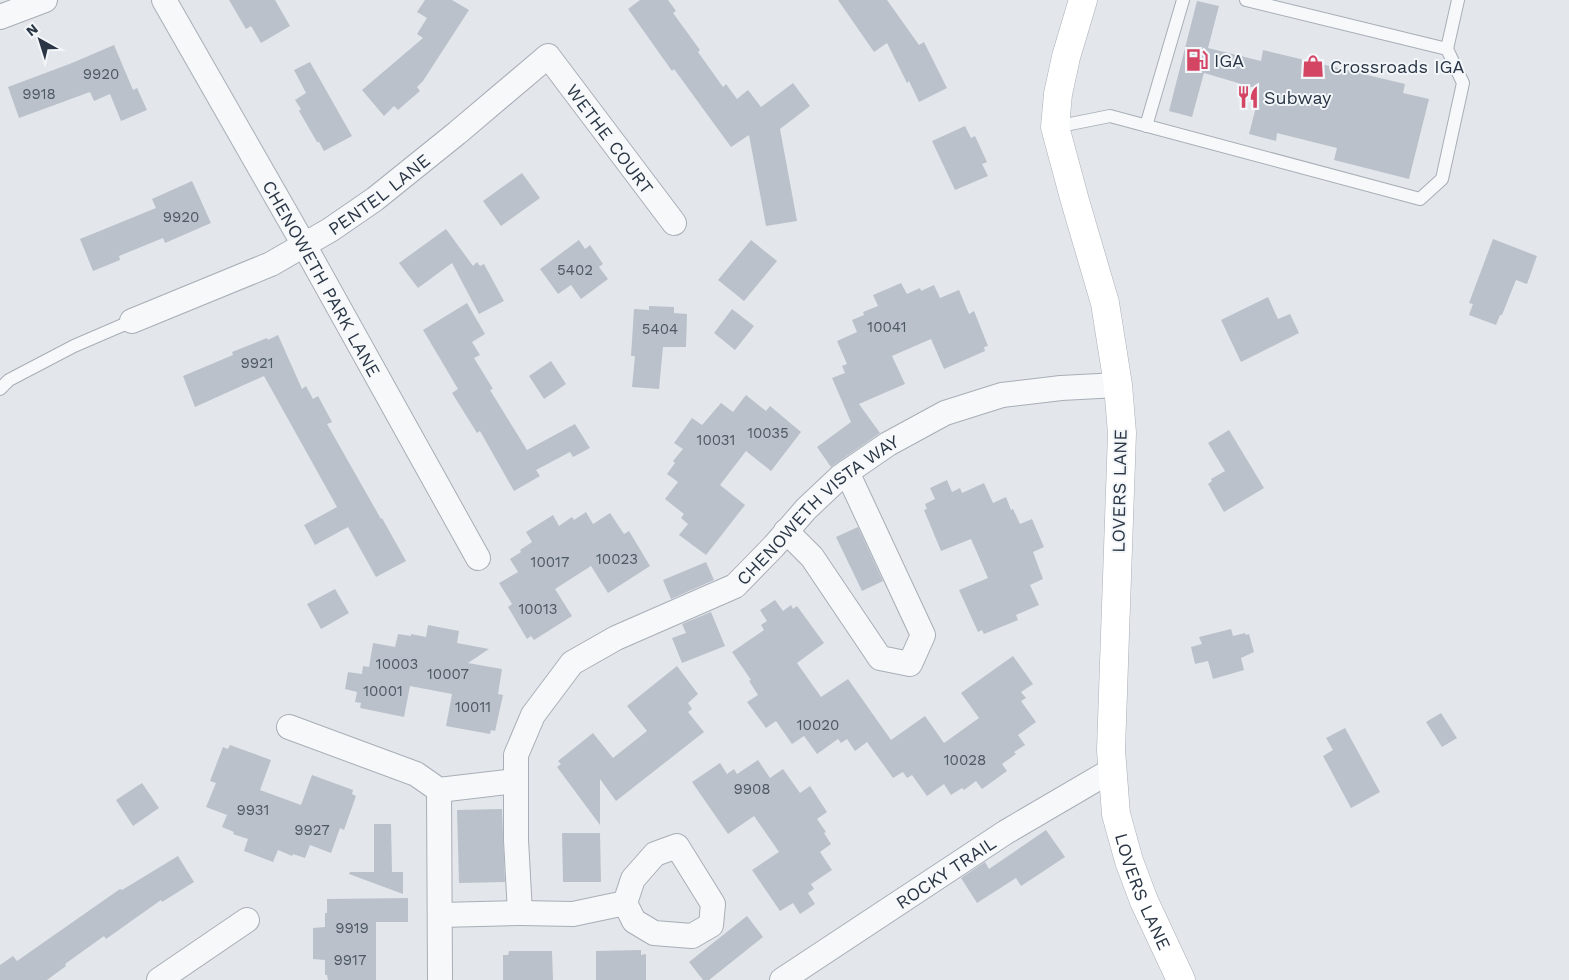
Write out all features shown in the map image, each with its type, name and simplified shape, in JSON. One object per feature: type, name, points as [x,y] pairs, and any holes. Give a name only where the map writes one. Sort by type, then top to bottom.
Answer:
[{"type":"main road","name":"LOVERS LANE","points":[[1083,0],[1062,75],[1055,127],[1105,303],[1118,385],[1122,433],[1111,750],[1116,814],[1128,861],[1144,901],[1181,980]]},
{"type":"street","points":[[0,17],[44,0]]},
{"type":"street","name":"CHENOWETH PARK LANE","points":[[164,0],[304,245],[478,558]]},
{"type":"street","name":"PENTEL LANE","points":[[132,321],[270,264],[330,230],[375,199],[548,56]]},
{"type":"street","name":"WETHE COURT","points":[[548,56],[674,223]]},
{"type":"street","name":"CHENOWETH VISTA WAY","points":[[520,913],[516,840],[516,754],[533,715],[572,663],[616,638],[735,586],[806,509],[840,477],[888,444],[945,413],[1002,395],[1061,388],[1118,385]]},
{"type":"street","points":[[786,531],[812,557],[880,658],[910,664],[923,635],[847,472]]},
{"type":"street","points":[[289,728],[416,774],[439,790],[516,781]]},
{"type":"street","name":"ROCKY TRAIL","points":[[782,980],[1006,832],[1112,770]]},
{"type":"street","points":[[439,790],[440,979]]},
{"type":"street","points":[[440,915],[573,914],[625,904]]},
{"type":"street","points":[[158,980],[247,920]]},
{"type":"lane","points":[[1146,126],[1183,0]]},
{"type":"lane","points":[[1246,0],[1447,49]]},
{"type":"lane","points":[[1055,127],[1110,116],[1420,199],[1442,179],[1463,83],[1447,49],[1458,0]]},
{"type":"lane","points":[[0,389],[9,380],[74,346],[132,321]]},
{"type":"building","points":[[229,0],[275,0],[290,26],[261,43],[251,26],[246,29]]},
{"type":"building","points":[[425,0],[452,0],[469,10],[423,81],[417,87],[420,91],[398,110],[394,106],[384,116],[362,90],[423,38],[417,34],[427,18],[417,12]]},
{"type":"building","points":[[640,0],[668,0],[676,11],[673,13],[700,50],[698,52],[723,87],[726,84],[737,99],[748,90],[761,107],[793,83],[810,106],[780,129],[797,221],[766,226],[749,135],[731,147],[674,69],[672,71],[628,9]]},
{"type":"building","points":[[838,0],[887,0],[919,45],[924,42],[947,88],[919,102],[887,43],[874,52]]},
{"type":"building","points":[[1197,1],[1219,6],[1208,48],[1261,61],[1263,50],[1405,84],[1403,93],[1429,99],[1409,179],[1334,160],[1337,148],[1277,133],[1276,141],[1249,134],[1256,107],[1251,106],[1255,88],[1204,73],[1192,117],[1169,111]]},
{"type":"building","points":[[114,45],[133,90],[137,88],[147,110],[121,121],[110,94],[94,101],[90,92],[19,118],[8,87]]},
{"type":"building","points":[[310,62],[352,136],[324,151],[299,111],[301,109],[295,100],[306,93],[294,70]]},
{"type":"building","points":[[965,126],[971,138],[975,136],[987,162],[982,164],[988,176],[955,190],[932,141]]},
{"type":"building","points":[[522,173],[540,198],[501,226],[483,201]]},
{"type":"building","points":[[192,181],[211,223],[165,243],[163,238],[119,256],[120,260],[93,271],[80,239],[156,208],[152,199]]},
{"type":"building","points":[[446,229],[473,266],[477,262],[480,266],[484,264],[504,301],[479,314],[452,263],[418,288],[399,263]]},
{"type":"building","points":[[1493,239],[1537,256],[1527,284],[1516,280],[1496,325],[1469,315],[1473,304],[1469,303]]},
{"type":"building","points":[[579,240],[585,249],[590,245],[603,264],[599,267],[608,279],[581,299],[571,285],[558,294],[540,269]]},
{"type":"building","points":[[751,240],[777,261],[744,301],[718,280]]},
{"type":"building","points":[[901,283],[907,294],[920,288],[921,291],[934,285],[940,298],[959,290],[969,314],[974,311],[988,346],[984,347],[985,351],[944,369],[931,339],[892,356],[905,384],[859,404],[880,433],[831,467],[817,447],[851,422],[832,378],[845,373],[842,366],[847,364],[837,341],[857,332],[852,320],[864,315],[863,312],[878,306],[873,295]]},
{"type":"building","points":[[1268,297],[1278,319],[1290,314],[1299,333],[1241,362],[1221,320]]},
{"type":"building","points":[[467,303],[485,334],[472,342],[480,355],[474,358],[493,389],[490,390],[527,450],[575,424],[590,448],[573,457],[570,452],[536,470],[540,476],[514,491],[480,431],[477,433],[452,393],[458,389],[423,330]]},
{"type":"building","points":[[649,306],[674,307],[674,313],[687,314],[686,347],[663,347],[659,389],[632,387],[635,356],[631,356],[634,309],[649,310]]},
{"type":"building","points":[[732,309],[754,326],[735,350],[714,333]]},
{"type":"building","points":[[278,335],[302,389],[306,386],[313,399],[318,396],[332,422],[327,424],[406,561],[376,577],[348,527],[315,545],[304,525],[337,507],[264,376],[195,407],[183,376],[233,355],[232,352]]},
{"type":"building","points":[[551,361],[566,384],[544,399],[529,376]]},
{"type":"building","points":[[746,395],[766,411],[770,406],[801,432],[771,471],[746,451],[720,485],[745,505],[706,555],[679,535],[688,524],[681,518],[684,514],[665,499],[678,482],[667,474],[675,463],[673,461],[683,449],[674,443],[692,418],[702,425],[721,403],[733,412]]},
{"type":"building","points":[[1229,430],[1264,488],[1224,512],[1208,484],[1212,481],[1211,479],[1225,471],[1208,443]]},
{"type":"building","points":[[947,480],[952,492],[960,488],[962,493],[984,483],[993,503],[1006,497],[1011,510],[1013,509],[1020,524],[1032,519],[1044,547],[1033,552],[1043,579],[1030,585],[1039,605],[1016,615],[1018,620],[984,634],[982,630],[978,632],[959,590],[988,578],[971,539],[941,551],[924,510],[927,509],[925,504],[935,499],[930,488]]},
{"type":"building","points":[[586,512],[593,524],[610,513],[624,534],[629,531],[650,566],[608,593],[591,566],[555,589],[572,616],[534,640],[531,636],[527,639],[508,607],[512,604],[499,583],[518,572],[510,559],[532,542],[526,532],[553,515],[559,526],[572,517],[574,520]]},
{"type":"building","points":[[858,527],[883,581],[862,591],[836,537]]},
{"type":"building","points":[[706,562],[714,580],[671,599],[663,580]]},
{"type":"building","points":[[335,589],[349,613],[321,629],[307,604]]},
{"type":"building","points":[[775,600],[783,611],[791,605],[793,609],[797,606],[824,643],[797,663],[821,697],[848,679],[891,740],[925,716],[944,743],[979,718],[961,693],[1013,656],[1033,684],[1021,692],[1026,698],[1021,701],[1036,722],[1018,735],[1025,745],[1014,752],[1016,754],[1002,764],[1007,771],[982,789],[976,781],[964,790],[962,788],[951,795],[944,784],[927,796],[912,775],[907,778],[903,772],[893,778],[867,742],[855,751],[847,739],[841,743],[838,739],[817,754],[804,736],[792,744],[776,721],[766,728],[747,702],[758,695],[749,681],[751,680],[732,652],[764,630],[761,625],[767,621],[760,610]]},
{"type":"building","points":[[711,612],[725,646],[682,663],[672,638],[686,633],[682,624]]},
{"type":"building","points":[[428,625],[459,631],[457,643],[489,649],[468,663],[502,669],[498,694],[503,695],[495,731],[491,730],[490,734],[446,726],[452,694],[410,686],[404,717],[360,708],[361,703],[355,702],[357,692],[345,689],[348,672],[362,674],[363,666],[369,667],[373,643],[395,647],[398,634],[426,637]]},
{"type":"building","points":[[1231,629],[1233,636],[1249,634],[1254,652],[1241,658],[1244,670],[1213,679],[1208,661],[1195,664],[1191,647],[1202,644],[1199,637]]},
{"type":"building","points":[[677,666],[698,694],[688,703],[692,709],[688,712],[704,732],[616,801],[600,779],[600,825],[557,767],[561,764],[558,761],[593,733],[613,758],[647,731],[627,706]]},
{"type":"building","points":[[1441,713],[1457,738],[1442,747],[1426,722]]},
{"type":"building","points":[[1345,728],[1380,792],[1351,808],[1323,756],[1333,750],[1326,738]]},
{"type":"building","points":[[230,745],[271,760],[260,790],[301,805],[312,775],[353,790],[352,794],[356,796],[344,830],[340,828],[331,853],[310,845],[305,858],[293,854],[292,856],[278,850],[273,862],[244,851],[248,839],[233,834],[234,832],[222,827],[227,815],[206,807],[216,783],[210,781],[223,747],[228,749]]},
{"type":"building","points":[[758,760],[770,778],[783,769],[800,793],[810,786],[827,812],[817,819],[826,832],[824,833],[831,844],[820,852],[832,870],[811,884],[814,889],[808,893],[815,904],[800,914],[793,903],[780,911],[752,870],[779,852],[754,816],[728,834],[692,782],[720,763],[727,774],[734,769],[737,774]]},
{"type":"building","points":[[142,783],[159,808],[133,826],[116,800]]},
{"type":"building","points":[[502,809],[505,882],[459,883],[457,810]]},
{"type":"building","points":[[374,824],[391,824],[392,872],[403,872],[403,894],[349,874],[350,872],[374,872]]},
{"type":"building","points":[[1046,830],[1065,857],[1021,886],[1016,878],[977,903],[961,878],[985,862],[989,869]]},
{"type":"building","points":[[562,833],[600,833],[601,882],[563,882]]},
{"type":"building","points":[[178,856],[194,882],[162,902],[161,900],[106,939],[104,936],[65,964],[66,966],[47,980],[0,980],[0,965],[13,956],[17,961],[120,889],[122,890]]},
{"type":"building","points":[[408,898],[408,922],[376,922],[376,980],[328,980],[327,975],[325,975],[325,960],[313,959],[313,928],[325,927],[327,899]]},
{"type":"building","points":[[747,916],[763,937],[709,980],[703,980],[689,962]]},
{"type":"building","points":[[641,950],[641,955],[646,954],[646,980],[596,980],[596,951]]},
{"type":"building","points":[[509,951],[552,951],[553,980],[503,980],[503,955],[508,955]]},
{"type":"place","name":"IGA","points":[[1197,60]]},
{"type":"place","name":"Crossroads IGA","points":[[1313,66]]},
{"type":"place","name":"Subway","points":[[1248,97]]}]
